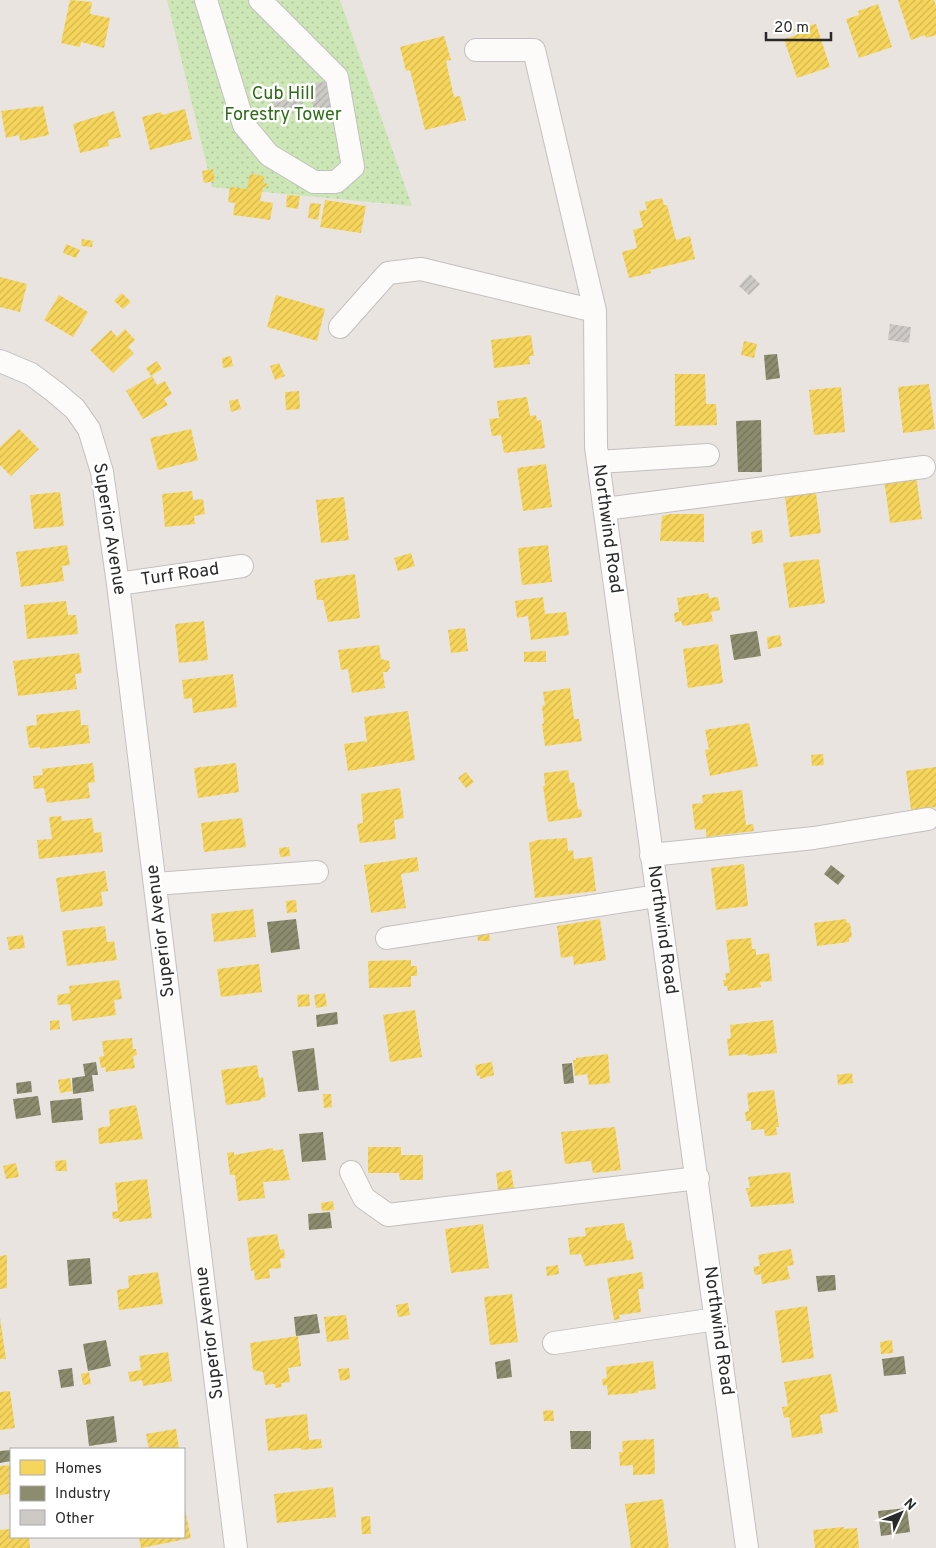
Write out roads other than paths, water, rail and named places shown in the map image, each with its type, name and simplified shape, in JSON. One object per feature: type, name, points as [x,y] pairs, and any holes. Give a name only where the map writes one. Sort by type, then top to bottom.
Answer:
[{"type":"street","points":[[206,0],[244,125],[269,155],[314,182],[336,182],[353,168],[337,77],[260,0]]},
{"type":"street","name":"Northwind Road","points":[[476,50],[534,50],[596,311],[598,462],[651,855],[698,1178],[746,1548]]},
{"type":"street","points":[[340,327],[388,273],[422,269],[596,311]]},
{"type":"street","name":"Superior Avenue","points":[[0,361],[31,374],[75,409],[89,429],[102,472],[118,584],[236,1548]]},
{"type":"street","points":[[598,462],[708,455]]},
{"type":"street","points":[[605,509],[924,467]]},
{"type":"street","name":"Turf Road","points":[[118,584],[242,566]]},
{"type":"street","points":[[651,855],[814,838],[928,819]]},
{"type":"street","points":[[155,884],[317,872]]},
{"type":"street","points":[[387,938],[657,896]]},
{"type":"street","points":[[350,1172],[364,1198],[388,1215],[698,1178]]},
{"type":"street","points":[[554,1343],[716,1319]]},
{"type":"park label","name":"Cub Hill Forestry Tower","points":[[283,104]]}]
